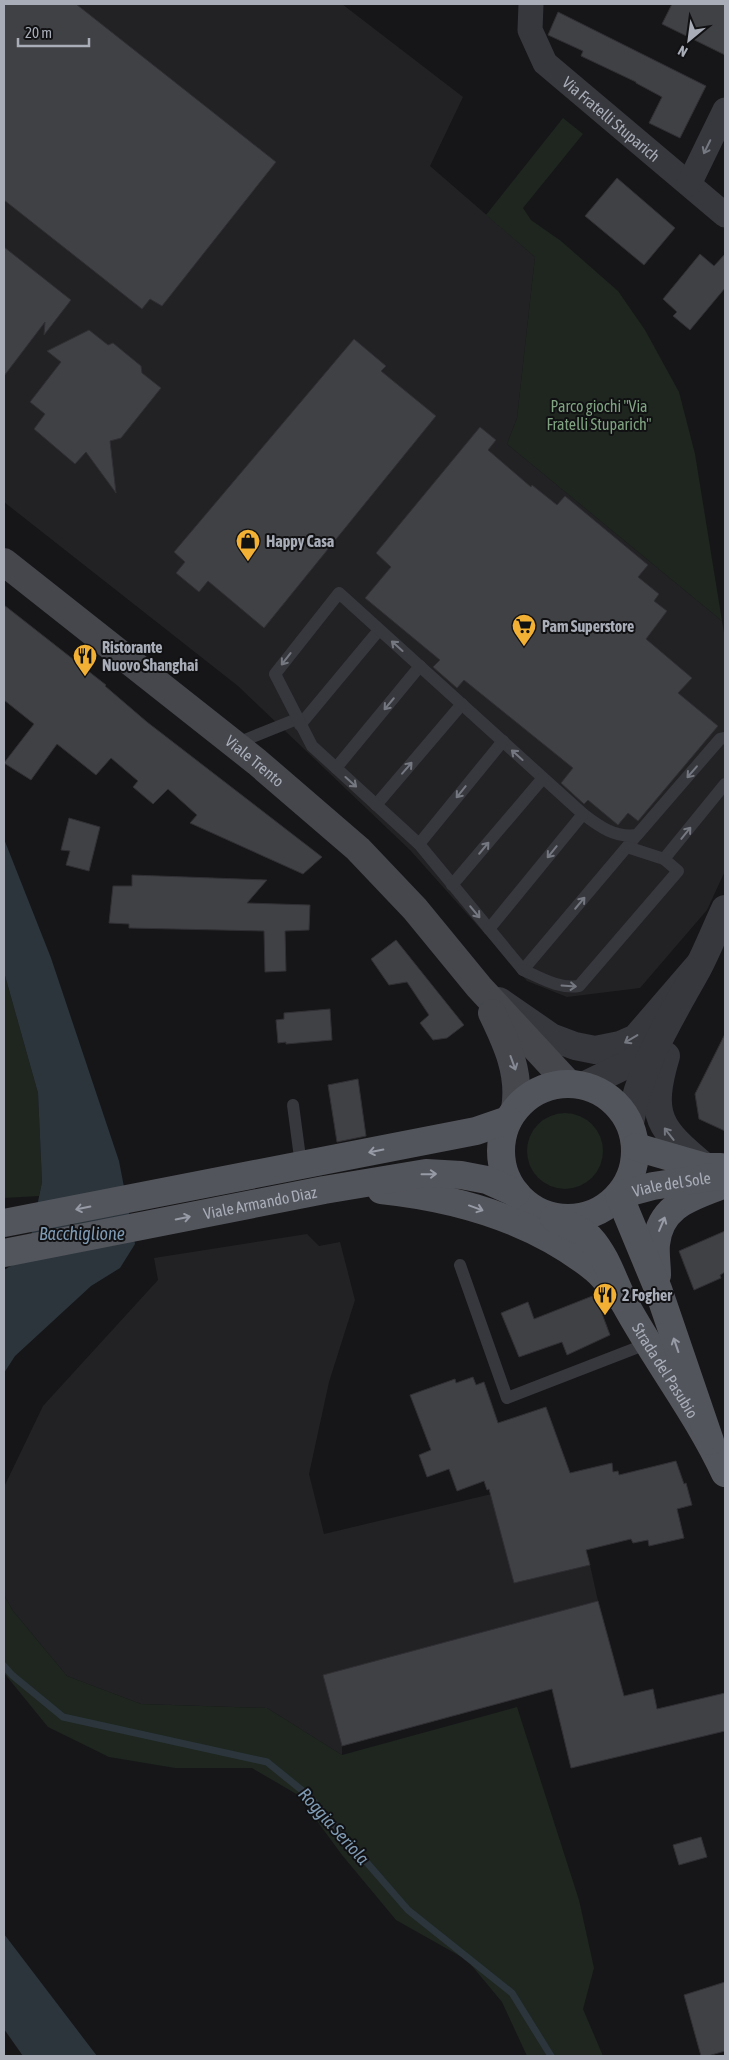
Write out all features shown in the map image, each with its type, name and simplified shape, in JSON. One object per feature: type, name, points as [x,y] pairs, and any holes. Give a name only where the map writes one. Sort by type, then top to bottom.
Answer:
[{"type":"main road","name":"Viale Trento","points":[[4,562],[234,744],[358,849],[415,909],[479,987],[577,1084]]},
{"type":"main road","name":"Viale Trento","points":[[479,987],[503,1037],[516,1072],[517,1092],[512,1115]]},
{"type":"main road","points":[[512,1115],[530,1095],[548,1086],[577,1084],[599,1091],[612,1099],[622,1110],[632,1135]]},
{"type":"main road","name":"Viale Armando Diaz","points":[[4,1223],[476,1131],[512,1115]]},
{"type":"main road","name":"Strada del Pasubio","points":[[512,1115],[502,1142],[502,1165],[508,1180],[524,1202],[590,1238],[599,1250],[625,1304],[710,1441]]},
{"type":"main road","name":"Viale del Sole","points":[[632,1135],[718,1170]]},
{"type":"main road","name":"Strada del Pasubio","points":[[546,1214],[565,1218],[586,1216],[604,1208],[619,1195],[629,1180],[635,1164],[632,1135]]},
{"type":"main road","name":"Viale del Sole","points":[[619,1195],[718,1170]]},
{"type":"main road","name":"Viale Armando Diaz","points":[[4,1253],[324,1190],[426,1173],[487,1180],[516,1193]]},
{"type":"main road","points":[[658,1289],[656,1244],[661,1222],[668,1212],[679,1204],[725,1185]]},
{"type":"main road","points":[[324,1190],[372,1190],[420,1194],[467,1205],[513,1221],[556,1243],[596,1270],[625,1304]]},
{"type":"main road","name":"Strada del Pasubio","points":[[619,1195],[658,1289],[710,1441],[725,1474]]},
{"type":"street","name":"Via Fratelli Stuparich","points":[[531,4],[530,30],[545,63],[725,215]]},
{"type":"street","points":[[689,184],[725,110]]},
{"type":"street","points":[[632,1135],[632,1107],[653,1049],[699,965],[725,909]]},
{"type":"street","points":[[479,987],[551,1037],[575,1046],[595,1050],[620,1045],[636,1038],[699,965]]},
{"type":"street","points":[[699,965],[665,1057],[657,1100],[658,1114],[666,1132],[678,1146],[718,1170]]},
{"type":"street","points":[[577,1084],[626,1065],[653,1049]]},
{"type":"lane","points":[[627,847],[664,859],[678,871],[579,986],[567,988],[523,970],[418,844],[312,746],[275,674],[339,593],[583,814],[610,831],[625,837],[637,836]]},
{"type":"lane","points":[[234,744],[299,722],[379,630]]},
{"type":"lane","points":[[336,768],[420,666]]},
{"type":"lane","points":[[376,805],[462,704]]},
{"type":"lane","points":[[523,970],[720,739],[725,738]]},
{"type":"lane","points":[[418,844],[503,741]]},
{"type":"lane","points":[[452,885],[543,778]]},
{"type":"lane","points":[[664,859],[725,784]]},
{"type":"lane","points":[[489,929],[583,814]]},
{"type":"lane","points":[[293,1104],[301,1165]]},
{"type":"lane","points":[[460,1264],[508,1398],[649,1343]]},
{"type":"shaded area","points":[[4,4],[342,4],[463,97],[430,166],[535,257],[517,418],[507,444],[722,621],[725,639],[725,871],[707,910],[640,988],[567,997],[527,981],[410,850],[238,686],[4,502]]},
{"type":"shaded area","points":[[307,1234],[319,1246],[340,1242],[355,1300],[329,1382],[309,1474],[324,1534],[500,1492],[514,1583],[590,1565],[598,1601],[324,1675],[342,1745],[342,1755],[267,1708],[141,1704],[67,1676],[13,1611],[4,1595],[4,1487],[43,1406],[158,1280],[154,1258]]},
{"type":"green space","name":"Parco giochi \"Via Fratelli Stuparich\"","points":[[563,118],[583,134],[523,208],[531,220],[561,241],[618,291],[645,330],[679,392],[695,454],[722,621],[507,444],[517,418],[535,257],[486,215]]},
{"type":"green space","points":[[4,972],[38,1093],[42,1182],[39,1196],[4,1198]]},
{"type":"green space","points":[[565,1113],[579,1116],[592,1124],[600,1137],[603,1151],[600,1165],[592,1178],[579,1186],[565,1189],[551,1186],[538,1178],[530,1165],[527,1151],[530,1137],[538,1124],[551,1116]]},
{"type":"green space","points":[[4,1595],[13,1611],[67,1676],[141,1704],[267,1708],[342,1755],[517,1707],[579,1900],[594,1968],[583,2009],[603,2056],[527,2056],[502,2002],[467,1960],[396,1920],[342,1855],[298,1795],[252,1768],[175,1768],[109,1757],[48,1727],[4,1673]]},
{"type":"water","name":"Bacchiglione","points":[[4,839],[51,958],[119,1161],[135,1244],[120,1268],[91,1286],[15,1356],[4,1373],[4,1270],[27,1256],[42,1182],[38,1093],[4,972]]},
{"type":"water","points":[[4,1934],[97,2056],[23,2056],[4,2029]]},
{"type":"building","points":[[4,4],[76,4],[276,162],[162,306],[150,299],[142,309],[4,200]]},
{"type":"building","points":[[672,4],[725,4],[725,55],[662,24]]},
{"type":"building","points":[[558,12],[706,86],[680,138],[649,123],[662,97],[636,82],[581,56],[583,51],[548,35]]},
{"type":"building","points":[[617,178],[675,228],[644,265],[585,216]]},
{"type":"building","points":[[4,247],[71,300],[44,335],[45,322],[4,376]]},
{"type":"building","points":[[700,254],[714,266],[725,254],[725,288],[690,330],[673,316],[677,312],[663,299]]},
{"type":"building","points":[[89,330],[108,345],[113,343],[141,366],[142,373],[161,388],[121,438],[110,441],[116,493],[86,452],[75,464],[34,429],[45,414],[30,402],[61,362],[47,351]]},
{"type":"building","points":[[354,339],[386,366],[381,371],[436,416],[264,628],[208,581],[199,592],[176,573],[185,562],[174,552]]},
{"type":"building","name":"Pam Superstore","points":[[480,427],[496,440],[488,450],[531,487],[532,485],[557,505],[565,496],[648,565],[638,577],[659,594],[654,601],[667,611],[646,639],[692,678],[678,693],[718,726],[638,821],[628,813],[618,825],[588,800],[584,804],[561,783],[573,768],[464,680],[457,688],[433,667],[440,660],[365,598],[391,567],[376,553]]},
{"type":"building","points":[[4,605],[106,685],[147,722],[322,857],[303,874],[190,823],[197,815],[168,789],[153,804],[133,787],[138,781],[111,758],[96,775],[57,744],[31,780],[4,763],[34,724],[4,700]]},
{"type":"building","points":[[69,818],[100,827],[89,871],[66,865],[70,851],[61,850]]},
{"type":"building","points":[[132,875],[267,880],[247,903],[310,905],[309,930],[285,931],[286,971],[265,972],[264,931],[129,928],[129,924],[109,923],[113,886],[132,886]]},
{"type":"building","points":[[396,940],[464,1025],[447,1038],[433,1040],[420,1023],[429,1015],[407,982],[389,985],[371,959]]},
{"type":"building","points":[[330,1009],[332,1040],[278,1043],[276,1020],[284,1019],[284,1013]]},
{"type":"building","points":[[725,1034],[725,1131],[699,1119],[695,1094]]},
{"type":"building","points":[[358,1079],[366,1136],[337,1142],[328,1085]]},
{"type":"building","points":[[725,1231],[725,1272],[720,1275],[721,1278],[694,1290],[679,1251]]},
{"type":"building","points":[[595,1295],[610,1335],[567,1355],[562,1342],[519,1357],[501,1313],[528,1302],[534,1319]]},
{"type":"building","points":[[473,1377],[476,1385],[484,1382],[498,1423],[546,1407],[570,1473],[612,1463],[613,1472],[618,1471],[619,1475],[676,1461],[684,1484],[686,1483],[692,1505],[677,1509],[684,1538],[649,1546],[648,1540],[633,1543],[631,1539],[586,1550],[590,1565],[514,1583],[489,1489],[487,1490],[484,1481],[457,1491],[449,1469],[427,1477],[419,1455],[431,1450],[410,1395],[455,1379],[456,1383]]},
{"type":"building","points":[[598,1601],[624,1696],[653,1689],[657,1709],[725,1693],[725,1731],[571,1768],[552,1689],[342,1746],[323,1675]]},
{"type":"building","points":[[701,1837],[707,1857],[679,1865],[673,1845]]},
{"type":"building","points":[[725,1982],[725,2051],[701,2056],[684,1995]]},
{"type":"waterway","name":"Roggia Seriola","points":[[4,1666],[12,1675],[63,1717],[267,1762],[309,1796],[408,1910],[512,1993],[551,2056]]},
{"type":"place","name":"Happy Casa","points":[[248,562]]},
{"type":"place","name":"Pam Superstore","points":[[524,647]]},
{"type":"place","name":"Ristorante Nuovo Shanghai","points":[[85,677]]},
{"type":"place","name":"2 Fogher","points":[[605,1316]]}]
